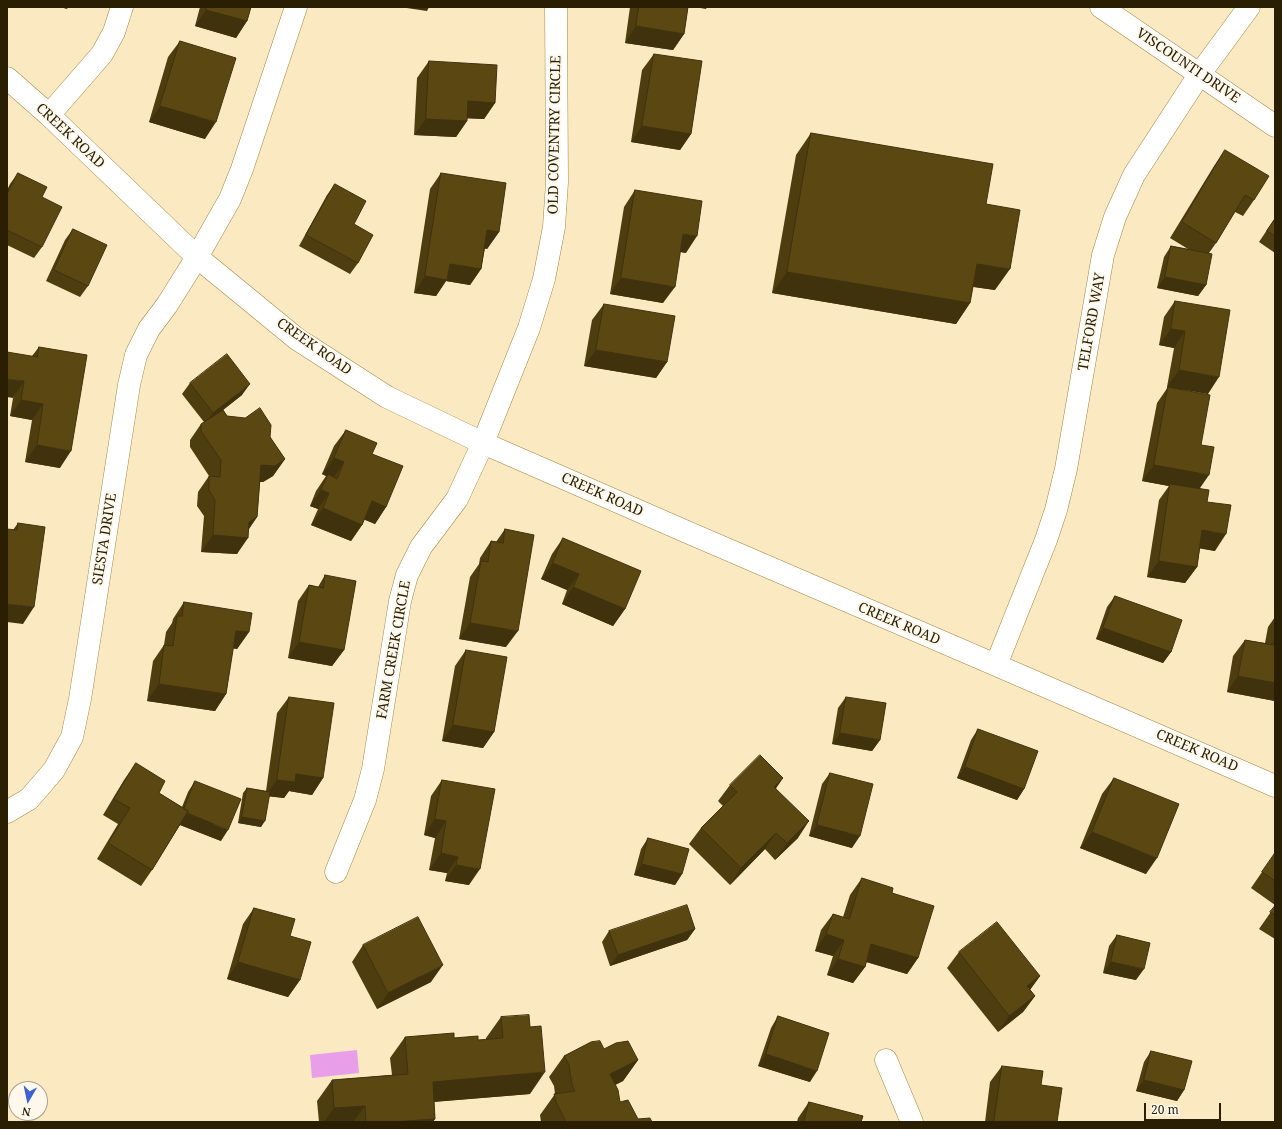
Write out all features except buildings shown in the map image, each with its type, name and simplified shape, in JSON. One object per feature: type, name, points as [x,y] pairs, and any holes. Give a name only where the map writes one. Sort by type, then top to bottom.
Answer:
[{"type":"street","points":[[49,115],[102,54],[114,32],[122,7]]},
{"type":"street","name":"SIESTA DRIVE","points":[[7,812],[29,799],[54,770],[72,737],[80,699],[129,385],[136,355],[149,329],[167,305],[230,199],[242,169],[296,7]]},
{"type":"street","name":"OLD COVENTRY CIRCLE","points":[[483,442],[529,328],[544,279],[554,227],[557,182],[556,7]]},
{"type":"street","name":"VISCOUNTI DRIVE","points":[[1101,7],[1275,126]]},
{"type":"street","name":"TELFORD WAY","points":[[996,664],[1046,540],[1056,510],[1066,469],[1103,254],[1115,217],[1134,175],[1199,75],[1249,7]]},
{"type":"street","name":"CREEK ROAD","points":[[7,78],[49,115],[197,256],[304,343],[387,397],[483,442],[789,577],[996,664],[1275,786]]},
{"type":"street","name":"FARM CREEK CIRCLE","points":[[336,872],[365,800],[373,769],[400,600],[407,575],[421,547],[456,499],[483,442]]},
{"type":"street","points":[[886,1060],[912,1122]]},
{"type":"shaded area","points":[[357,1050],[359,1073],[312,1078],[310,1055]]}]
